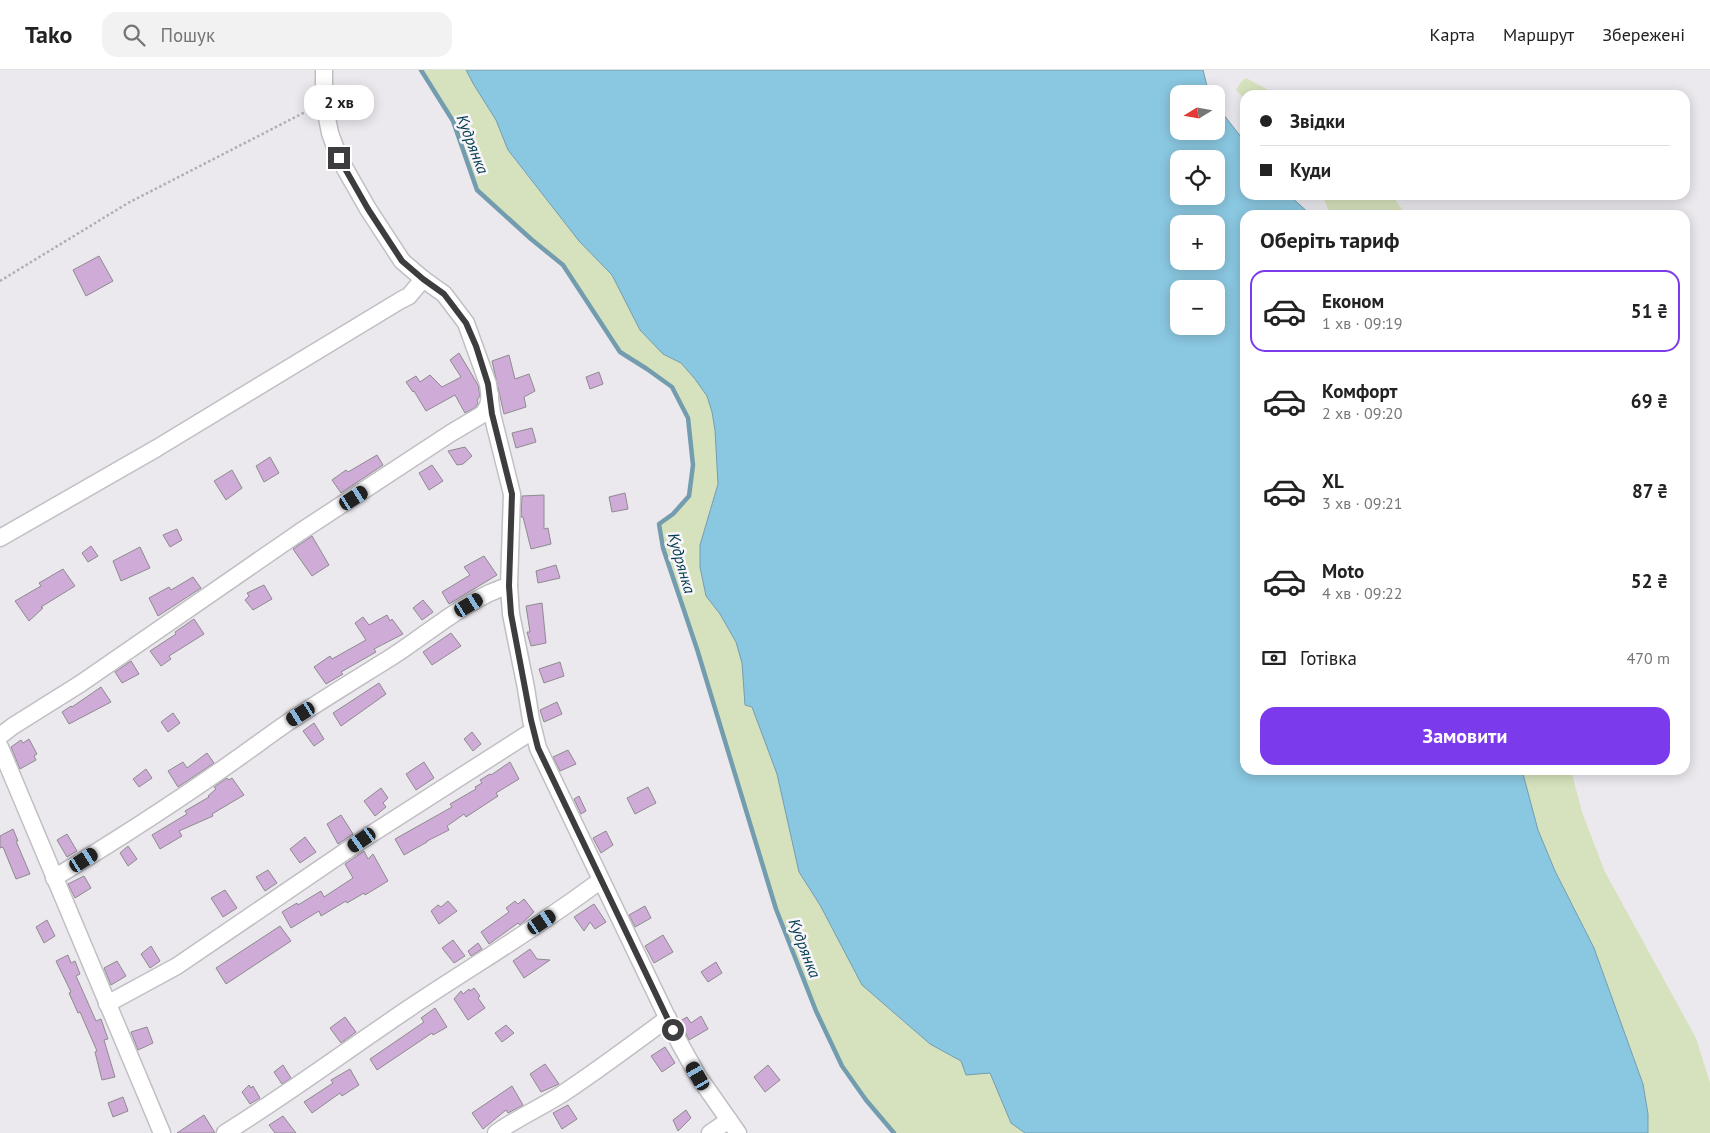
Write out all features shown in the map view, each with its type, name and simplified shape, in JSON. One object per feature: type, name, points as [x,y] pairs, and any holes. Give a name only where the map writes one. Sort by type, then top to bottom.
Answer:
[{"type":"street","points":[[324,70],[324,103],[330,133],[339,158],[352,182],[402,261],[444,294],[466,323],[478,353],[490,395],[492,414],[512,494],[509,586],[511,614],[538,748],[635,948],[678,1042],[698,1076],[734,1127],[710,1133]]},
{"type":"street","points":[[0,538],[157,448],[409,296],[423,279]]},
{"type":"street","points":[[0,736],[80,684],[300,532],[451,432],[483,414],[488,406],[490,395]]},
{"type":"street","points":[[54,878],[237,759],[286,723],[455,614],[484,596],[509,586]]},
{"type":"street","points":[[107,1004],[177,966],[370,835],[526,735],[534,732]]},
{"type":"street","points":[[0,747],[162,1133]]},
{"type":"street","points":[[225,1133],[268,1107],[408,1009],[534,927],[601,880]]},
{"type":"street","points":[[496,1133],[614,1060],[668,1018]]},
{"type":"path","points":[[0,281],[128,203],[324,103]]},
{"type":"green space","points":[[421,70],[466,70],[496,120],[508,151],[579,241],[612,275],[625,299],[663,354],[681,363],[707,396],[715,430],[718,484],[700,545],[700,567],[706,596],[720,614],[736,642],[742,663],[745,704],[752,707],[777,774],[799,872],[820,905],[862,985],[930,1044],[961,1061],[990,1073],[1011,1123],[1025,1133],[894,1133],[866,1100],[842,1066],[816,1011],[776,909],[697,649],[663,548],[659,524],[673,514],[689,496],[693,465],[688,418],[672,387],[620,352],[563,265],[477,190],[453,121]]},
{"type":"green space","points":[[1246,78],[1269,90],[1240,90],[1240,94],[1236,90]]},
{"type":"green space","points":[[1324,200],[1396,200],[1402,210],[1329,210]]},
{"type":"green space","points":[[1523,775],[1572,775],[1582,812],[1605,872],[1696,1038],[1710,1083],[1710,1133],[1648,1133],[1648,1114],[1643,1084],[1594,948],[1555,871],[1538,830]]},
{"type":"water","points":[[466,70],[1203,70],[1207,85],[1170,85],[1170,140],[1225,140],[1225,116],[1240,136],[1240,200],[1294,200],[1306,210],[1240,210],[1240,775],[1523,775],[1538,830],[1555,871],[1594,948],[1643,1084],[1648,1114],[1648,1133],[1025,1133],[1011,1123],[990,1073],[966,1075],[961,1061],[930,1044],[862,985],[820,905],[799,872],[777,774],[752,707],[745,705],[742,663],[736,642],[720,614],[706,596],[700,567],[700,545],[718,484],[715,430],[707,396],[681,363],[663,354],[640,330],[612,275],[579,241],[508,150],[496,120]]},
{"type":"building","points":[[99,256],[113,281],[86,296],[73,270]]},
{"type":"building","points":[[459,353],[478,385],[480,396],[476,407],[465,413],[455,395],[426,411],[406,382],[416,376],[420,382],[430,375],[442,387],[461,377],[450,360]]},
{"type":"building","points":[[509,355],[515,379],[529,374],[535,391],[524,397],[526,407],[504,414],[492,361]]},
{"type":"building","points":[[599,372],[603,384],[590,389],[586,377]]},
{"type":"building","points":[[532,428],[536,442],[516,448],[512,433]]},
{"type":"building","points":[[465,447],[472,456],[463,464],[457,465],[448,451]]},
{"type":"building","points":[[377,455],[383,465],[341,493],[332,480],[346,470],[348,472]]},
{"type":"building","points":[[270,457],[279,473],[264,482],[256,466]]},
{"type":"building","points":[[432,465],[443,481],[429,490],[419,473]]},
{"type":"building","points":[[232,470],[242,488],[226,500],[214,481]]},
{"type":"building","points":[[625,493],[628,509],[612,512],[609,497]]},
{"type":"building","points":[[544,495],[544,529],[548,528],[551,544],[531,549],[523,517],[521,517],[522,496]]},
{"type":"building","points":[[177,529],[182,540],[170,547],[163,535]]},
{"type":"building","points":[[312,536],[329,565],[312,576],[293,549]]},
{"type":"building","points":[[91,546],[98,556],[88,562],[82,553]]},
{"type":"building","points":[[140,547],[150,568],[121,581],[113,561]]},
{"type":"building","points":[[484,556],[497,575],[449,604],[442,592],[470,575],[464,567]]},
{"type":"building","points":[[556,565],[560,578],[538,583],[536,571]]},
{"type":"building","points":[[63,569],[75,586],[41,607],[43,608],[29,621],[15,601],[41,586],[39,583]]},
{"type":"building","points":[[193,577],[201,588],[158,616],[149,598],[169,587],[171,590]]},
{"type":"building","points":[[264,585],[272,599],[253,610],[245,600],[249,596],[247,593]]},
{"type":"building","points":[[423,600],[433,612],[422,620],[413,608]]},
{"type":"building","points":[[542,603],[546,643],[531,646],[527,632],[530,632],[526,606]]},
{"type":"building","points":[[387,615],[390,621],[392,619],[403,634],[374,649],[376,652],[341,672],[343,674],[326,684],[314,667],[330,656],[332,659],[366,640],[355,623],[363,617],[369,625]]},
{"type":"building","points":[[194,619],[204,634],[169,656],[171,659],[161,666],[150,651],[176,634],[175,632]]},
{"type":"building","points":[[451,633],[461,646],[432,665],[423,652]]},
{"type":"building","points":[[131,661],[139,674],[122,683],[115,672]]},
{"type":"building","points":[[560,662],[564,676],[544,683],[539,669]]},
{"type":"building","points":[[379,683],[386,694],[341,726],[333,713]]},
{"type":"building","points":[[101,687],[111,702],[69,724],[62,712]]},
{"type":"building","points":[[557,702],[562,714],[544,722],[540,710]]},
{"type":"building","points":[[173,713],[180,723],[168,732],[161,722]]},
{"type":"building","points":[[314,723],[324,739],[314,746],[303,731]]},
{"type":"building","points":[[472,732],[481,744],[473,751],[464,739]]},
{"type":"building","points":[[29,739],[37,754],[34,756],[36,760],[20,769],[11,747],[21,740],[23,743]]},
{"type":"building","points":[[568,750],[576,764],[560,771],[553,757]]},
{"type":"building","points":[[207,753],[214,763],[178,787],[168,771],[183,762],[187,768]]},
{"type":"building","points":[[424,762],[434,778],[416,790],[406,774]]},
{"type":"building","points":[[510,762],[519,779],[496,793],[498,796],[466,817],[464,814],[447,826],[449,830],[404,855],[395,839],[452,807],[450,804],[476,789],[475,787],[482,783],[480,780]]},
{"type":"building","points":[[146,769],[152,778],[139,787],[133,779]]},
{"type":"building","points":[[227,778],[229,780],[232,778],[244,795],[212,814],[213,816],[179,831],[182,836],[160,849],[152,835],[187,814],[185,811],[209,797],[216,789],[214,787]]},
{"type":"building","points":[[648,787],[656,803],[635,814],[627,798]]},
{"type":"building","points":[[381,788],[388,798],[383,803],[386,807],[375,816],[364,801]]},
{"type":"building","points":[[579,796],[586,811],[581,814],[574,799]]},
{"type":"building","points":[[341,815],[353,834],[338,844],[327,824]]},
{"type":"building","points":[[13,829],[30,874],[16,879],[3,847],[0,848],[0,836]]},
{"type":"building","points":[[606,831],[613,845],[601,853],[593,838]]},
{"type":"building","points":[[67,834],[77,851],[67,857],[57,840]]},
{"type":"building","points":[[305,837],[316,852],[300,863],[290,849]]},
{"type":"building","points":[[128,846],[137,859],[128,866],[120,853]]},
{"type":"building","points":[[364,851],[368,859],[373,854],[388,881],[365,895],[364,893],[347,903],[346,901],[321,916],[319,911],[291,928],[282,912],[321,891],[324,897],[353,878],[345,864]]},
{"type":"building","points":[[268,870],[277,883],[265,891],[256,877]]},
{"type":"building","points":[[84,876],[91,888],[75,898],[68,884]]},
{"type":"building","points":[[225,890],[237,908],[223,917],[211,898]]},
{"type":"building","points":[[524,899],[534,912],[520,925],[518,923],[489,944],[481,932],[509,912],[506,908],[515,901],[518,904]]},
{"type":"building","points":[[448,901],[457,911],[439,924],[431,911],[438,905],[441,907]]},
{"type":"building","points":[[594,904],[606,922],[595,929],[590,922],[584,931],[574,917]]},
{"type":"building","points":[[645,906],[651,918],[635,927],[629,915]]},
{"type":"building","points":[[47,920],[55,936],[44,943],[36,927]]},
{"type":"building","points":[[280,926],[291,941],[226,984],[216,968]]},
{"type":"building","points":[[663,935],[673,952],[654,963],[645,946]]},
{"type":"building","points":[[453,940],[465,956],[454,963],[442,948]]},
{"type":"building","points":[[478,943],[482,949],[471,956],[468,951]]},
{"type":"building","points":[[151,946],[160,961],[150,968],[141,954]]},
{"type":"building","points":[[530,949],[537,959],[550,960],[524,978],[513,961]]},
{"type":"building","points":[[68,955],[71,963],[75,961],[80,974],[76,976],[96,1021],[101,1019],[108,1039],[104,1040],[115,1077],[102,1080],[95,1052],[97,1051],[80,1012],[78,1013],[69,993],[71,992],[56,961]]},
{"type":"building","points":[[117,961],[126,976],[111,985],[104,968]]},
{"type":"building","points":[[716,962],[722,973],[708,982],[701,972]]},
{"type":"building","points":[[474,988],[485,1008],[468,1020],[454,999],[461,991],[463,994],[469,989],[470,991]]},
{"type":"building","points":[[435,1008],[447,1027],[433,1035],[432,1033],[377,1070],[370,1059],[424,1022],[421,1018]]},
{"type":"building","points":[[701,1016],[708,1029],[689,1040],[680,1021],[687,1017],[691,1023]]},
{"type":"building","points":[[345,1017],[356,1032],[341,1043],[330,1028]]},
{"type":"building","points":[[506,1025],[514,1033],[502,1042],[495,1033]]},
{"type":"building","points":[[147,1027],[153,1043],[138,1050],[131,1032]]},
{"type":"building","points":[[665,1047],[675,1063],[662,1072],[651,1056]]},
{"type":"building","points":[[545,1064],[559,1084],[541,1092],[530,1074]]},
{"type":"building","points":[[283,1065],[291,1078],[282,1084],[274,1072]]},
{"type":"building","points":[[768,1065],[780,1080],[765,1092],[754,1077]]},
{"type":"building","points":[[350,1069],[359,1085],[342,1096],[340,1093],[312,1113],[304,1102],[333,1083],[331,1080]]},
{"type":"building","points":[[249,1085],[251,1088],[253,1086],[260,1098],[250,1104],[242,1092]]},
{"type":"building","points":[[512,1086],[523,1105],[508,1113],[506,1110],[483,1129],[472,1113]]},
{"type":"building","points":[[123,1097],[128,1111],[113,1117],[108,1103]]},
{"type":"building","points":[[568,1105],[577,1119],[562,1129],[553,1113]]},
{"type":"building","points":[[686,1110],[691,1118],[678,1131],[673,1120]]},
{"type":"building","points":[[204,1115],[215,1133],[177,1133]]},
{"type":"building","points":[[283,1116],[296,1133],[275,1133],[269,1125]]},
{"type":"waterway","name":"Кудрянка","points":[[421,70],[453,121],[477,190],[563,265],[620,352],[672,387],[688,418],[693,465],[689,496],[673,514],[659,524],[663,548],[697,649],[776,909],[816,1011],[842,1066],[866,1100],[894,1133]]},
{"type":"route","points":[[339,158],[368,209],[402,261],[444,294],[466,323],[476,346],[488,384],[492,414],[512,494],[509,586],[511,614],[538,748],[673,1030]]}]
